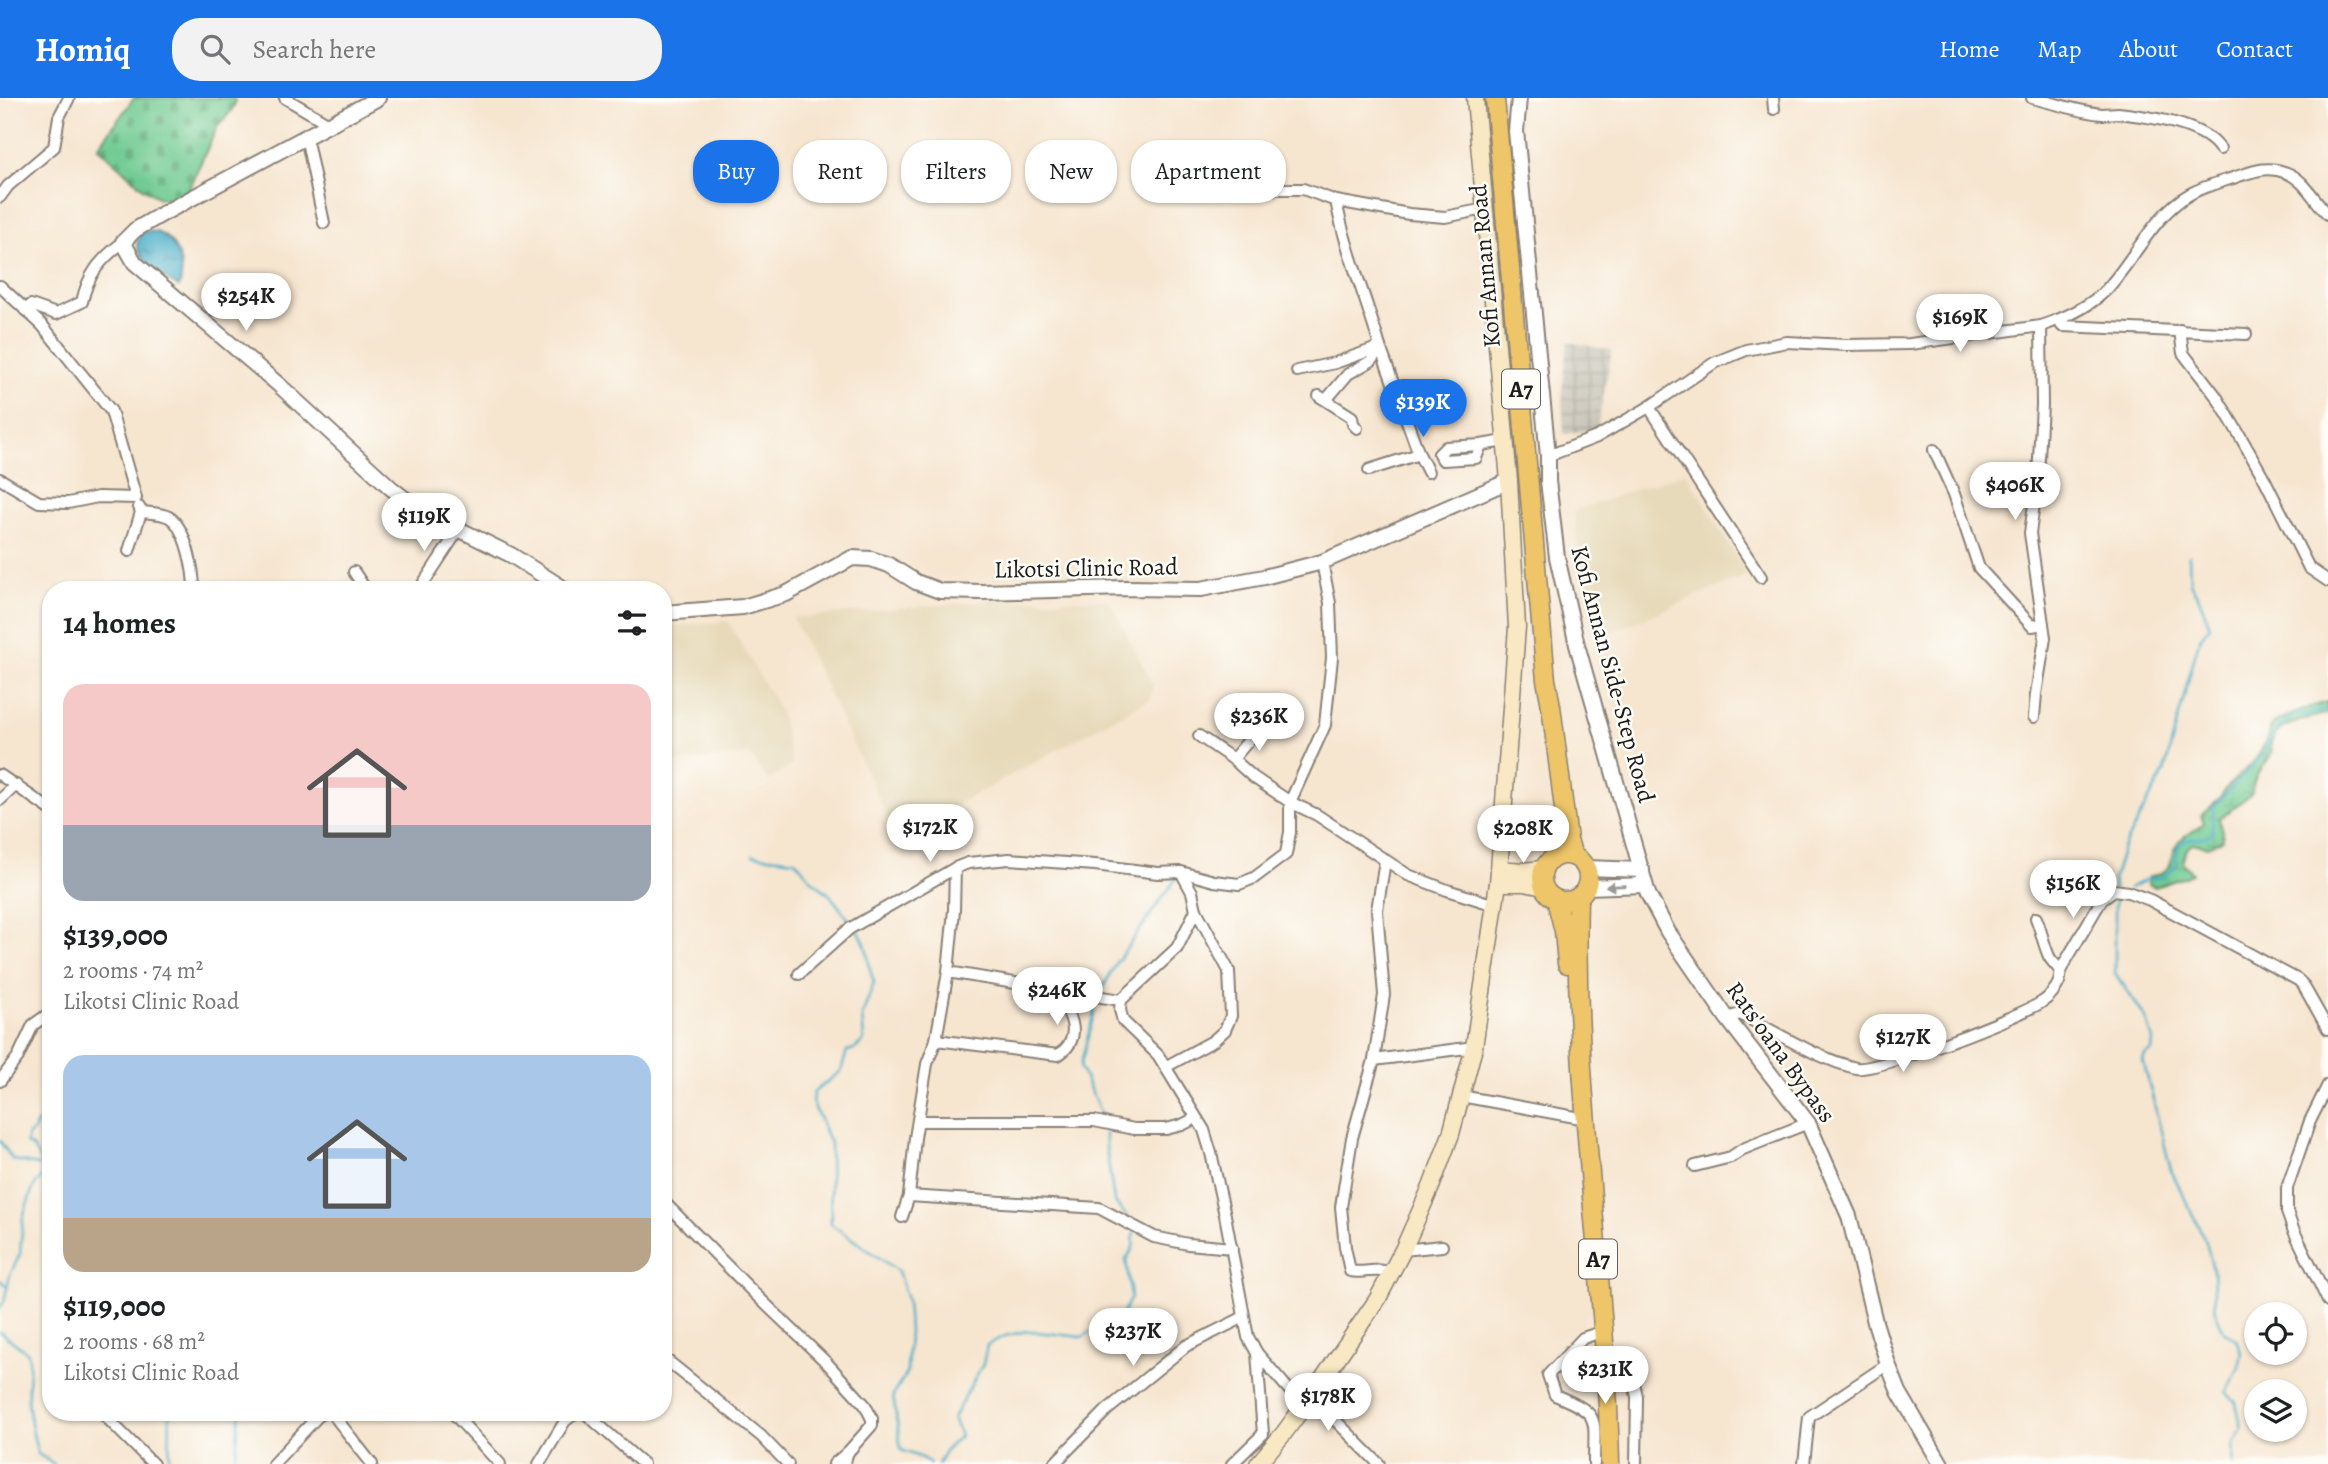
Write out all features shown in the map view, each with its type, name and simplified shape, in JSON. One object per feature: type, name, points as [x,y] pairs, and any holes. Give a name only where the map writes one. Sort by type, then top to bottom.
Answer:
[{"type":"main road","points":[[1263,1462],[1308,1402],[1377,1300],[1404,1250],[1451,1134],[1474,1047],[1498,876],[1517,627],[1509,481],[1475,98]]},
{"type":"main road","name":"Kofi Annan Road","points":[[1495,98],[1546,680],[1543,706],[1569,992],[1580,1054]]},
{"type":"main road","points":[[1498,876],[1523,871],[1560,873],[1571,900],[1582,892]]},
{"type":"main road","name":"A7","points":[[1560,873],[1588,878],[1582,892]]},
{"type":"main road","name":"Kofi Annan Road","points":[[1582,892],[1576,962],[1580,1054],[1606,1356],[1610,1464]]},
{"type":"street","points":[[0,197],[8,186],[54,147],[59,117],[69,98]]},
{"type":"street","points":[[285,98],[329,124]]},
{"type":"street","points":[[25,310],[32,305],[57,314],[82,302],[86,284],[104,257],[135,230],[378,98]]},
{"type":"street","name":"Kofi Annan Side-Step Road","points":[[1520,98],[1516,131],[1557,557],[1577,645],[1643,878]]},
{"type":"street","points":[[2032,98],[2102,114],[2116,113],[2157,119],[2196,130],[2220,149]]},
{"type":"street","points":[[304,138],[324,223]]},
{"type":"street","points":[[1548,456],[1597,437],[1649,407],[1714,363],[1759,346],[1787,342],[1910,344],[2041,326],[2059,320],[2089,304],[2106,290],[2170,210],[2188,195],[2263,168],[2290,174],[2328,214]]},
{"type":"street","points":[[1286,188],[1303,188],[1336,201],[1383,211],[1445,217],[1485,209]]},
{"type":"street","points":[[1336,201],[1343,237],[1359,286],[1419,454],[1428,472]]},
{"type":"street","points":[[123,242],[135,262],[279,385],[391,488],[418,509],[511,555],[552,581]]},
{"type":"street","points":[[0,286],[42,325],[111,411],[141,512],[129,551]]},
{"type":"street","points":[[2059,320],[2062,326],[2246,334]]},
{"type":"street","points":[[2035,717],[2045,638],[2030,533],[2038,476],[2042,405],[2041,326]]},
{"type":"street","points":[[2180,330],[2183,353],[2216,396],[2239,434],[2309,568],[2328,582]]},
{"type":"street","points":[[1297,371],[1335,363],[1380,347]]},
{"type":"street","points":[[1357,428],[1352,417],[1323,398],[1348,374],[1371,361],[1380,347]]},
{"type":"street","points":[[1649,407],[1760,577]]},
{"type":"street","points":[[1481,445],[1505,441]]},
{"type":"street","points":[[1934,450],[1954,494],[1979,568],[2032,626],[2043,624]]},
{"type":"street","points":[[1369,470],[1419,454]]},
{"type":"street","points":[[0,480],[39,502],[68,503],[98,497],[136,498]]},
{"type":"street","name":"Likotsi Clinic Road","points":[[672,612],[743,607],[786,594],[852,558],[871,559],[889,565],[916,582],[940,591],[1201,589],[1322,562],[1509,481]]},
{"type":"street","points":[[141,512],[167,515],[177,524],[194,570],[194,581]]},
{"type":"street","points":[[425,581],[459,530]]},
{"type":"street","points":[[799,974],[849,929],[968,863],[1009,859],[1130,868],[1158,873],[1181,872],[1214,881],[1239,884],[1254,878],[1286,854],[1290,832],[1290,802],[1325,725],[1332,658],[1331,603],[1322,562]]},
{"type":"street","points":[[354,572],[360,581]]},
{"type":"street","points":[[1233,758],[1260,727]]},
{"type":"street","points":[[1199,736],[1233,758],[1253,777],[1290,802],[1317,815],[1408,875],[1495,905]]},
{"type":"street","points":[[0,775],[42,804]]},
{"type":"street","points":[[0,800],[16,785]]},
{"type":"street","points":[[1385,861],[1377,910],[1384,995],[1374,1060],[1352,1138],[1341,1207],[1350,1271],[1360,1273],[1382,1269],[1391,1273]]},
{"type":"street","points":[[902,1217],[909,1196],[927,1064],[936,1040],[948,972],[955,868]]},
{"type":"street","points":[[1167,1066],[1213,1041],[1226,1030],[1231,1016],[1229,971],[1196,910],[1192,892],[1181,872]]},
{"type":"street","points":[[1560,873],[1643,878]]},
{"type":"street","points":[[1582,892],[1643,878]]},
{"type":"street","name":"Rats'oana Bypass","points":[[1643,878],[1668,932],[1727,1018],[1808,1123],[1849,1216],[1888,1364],[1899,1392],[1941,1464]]},
{"type":"street","points":[[1727,1018],[1740,1014],[1819,1054],[1860,1069],[1889,1062],[2018,1016],[2044,1001],[2057,986],[2060,971],[2102,900],[2114,890],[2150,900],[2298,980],[2328,1029]]},
{"type":"street","points":[[1196,910],[1177,948],[1121,1000],[1123,1020],[1167,1066],[1204,1130],[1212,1153],[1248,1337],[1257,1353],[1379,1464]]},
{"type":"street","points":[[2036,918],[2047,952],[2060,971]]},
{"type":"street","points":[[948,972],[1121,1000]]},
{"type":"street","points":[[936,1040],[1058,1055],[1068,1046],[1074,1022],[1057,990]]},
{"type":"street","points":[[0,1082],[18,1057],[33,1025],[42,1018]]},
{"type":"street","points":[[1374,1060],[1474,1047]]},
{"type":"street","points":[[2328,1085],[2310,1121],[2287,1188],[2287,1212],[2293,1229],[2328,1301]]},
{"type":"street","points":[[1461,1096],[1586,1119]]},
{"type":"street","points":[[918,1121],[1094,1121],[1134,1129],[1166,1129],[1196,1118]]},
{"type":"street","points":[[1695,1166],[1731,1157],[1743,1149],[1808,1123]]},
{"type":"street","points":[[909,1196],[1099,1208],[1154,1237],[1188,1244],[1232,1248]]},
{"type":"street","points":[[672,1210],[826,1363],[864,1405],[872,1419],[872,1425],[834,1464]]},
{"type":"street","points":[[1404,1250],[1442,1246]]},
{"type":"street","points":[[1054,1464],[1107,1410],[1186,1346],[1244,1317]]},
{"type":"street","points":[[1594,1464],[1594,1426],[1590,1412],[1555,1395],[1548,1375],[1583,1338],[1604,1331]]},
{"type":"street","points":[[1232,1464],[1263,1434],[1257,1353]]},
{"type":"street","points":[[1606,1356],[1619,1356],[1630,1363],[1637,1397],[1636,1464]]},
{"type":"street","points":[[672,1364],[761,1436],[788,1464]]},
{"type":"street","points":[[1804,1464],[1809,1417],[1888,1364]]},
{"type":"street","points":[[110,1421],[153,1464]]},
{"type":"street","points":[[273,1464],[314,1421]]},
{"type":"street","points":[[338,1421],[372,1464]]},
{"type":"street","points":[[460,1421],[500,1464]]},
{"type":"street","points":[[539,1464],[565,1421]]},
{"type":"street","points":[[594,1421],[643,1464]]},
{"type":"street","points":[[844,1464],[848,1452]]},
{"type":"shaded area","points":[[1568,342],[1612,350],[1597,429],[1564,434],[1562,390]]},
{"type":"shaded area","points":[[1686,472],[1747,575],[1604,635],[1592,626],[1574,511]]},
{"type":"shaded area","points":[[996,600],[1109,600],[1153,684],[1150,699],[897,837],[793,618]]},
{"type":"shaded area","points":[[728,621],[780,711],[792,765],[768,781],[750,754],[672,763],[672,625]]},
{"type":"green space","points":[[134,98],[234,98],[235,103],[217,127],[188,191],[172,200],[159,198],[143,188],[98,147]]},
{"type":"green space","points":[[2328,702],[2328,713],[2295,722],[2274,736],[2271,754],[2257,775],[2252,793],[2219,819],[2223,831],[2222,840],[2207,847],[2193,844],[2188,848],[2183,862],[2192,873],[2155,887],[2148,884],[2149,877],[2169,867],[2174,850],[2181,839],[2204,823],[2201,816],[2254,761],[2274,723]]},
{"type":"water","points":[[149,231],[166,237],[177,252],[181,270],[179,287],[154,269],[142,256],[137,244],[140,233]]},
{"type":"waterway","points":[[2114,889],[2113,880],[2123,848],[2164,772],[2199,640],[2210,626],[2190,583],[2189,556]]},
{"type":"waterway","points":[[2129,888],[2148,879],[2161,878],[2176,867],[2176,855],[2182,842],[2212,834],[2213,808],[2262,756],[2275,732],[2295,715],[2328,709]]},
{"type":"waterway","points":[[753,855],[795,860],[812,880],[830,895],[853,925]]},
{"type":"waterway","points":[[1101,992],[1116,963],[1178,876]]},
{"type":"waterway","points":[[2115,895],[2115,973],[2147,1020],[2153,1041],[2152,1051],[2146,1054],[2143,1060],[2171,1170],[2206,1242],[2213,1270],[2215,1311],[2225,1333],[2236,1339],[2242,1354],[2239,1367],[2226,1392],[2236,1403],[2242,1429],[2234,1443],[2233,1464]]},
{"type":"waterway","points":[[857,930],[866,949],[874,982],[862,1016],[864,1040],[855,1049],[847,1051],[841,1071],[814,1092],[812,1101],[830,1143],[831,1224],[898,1271],[907,1300],[909,1331],[907,1372],[893,1395],[901,1450],[930,1464]]},
{"type":"waterway","points":[[1098,998],[1080,1067],[1103,1118]]},
{"type":"waterway","points":[[42,1122],[37,1123],[34,1131],[28,1135],[26,1143],[33,1148],[42,1164]]},
{"type":"waterway","points":[[1106,1127],[1106,1148],[1114,1201],[1129,1219]]},
{"type":"waterway","points":[[0,1141],[13,1160],[42,1166]]},
{"type":"waterway","points":[[0,1307],[20,1254],[23,1218],[30,1196],[42,1177]]},
{"type":"waterway","points":[[938,1464],[945,1451],[960,1436],[953,1418],[983,1364],[987,1345],[1005,1336],[1027,1331],[1082,1337],[1122,1315],[1131,1297],[1126,1260],[1133,1248],[1134,1232]]},
{"type":"waterway","points":[[0,1280],[8,1287]]},
{"type":"waterway","points":[[0,1332],[28,1353],[30,1421],[38,1454],[54,1464]]},
{"type":"waterway","points":[[169,1464],[170,1421]]},
{"type":"waterway","points":[[230,1464],[235,1460],[239,1421]]},
{"type":"waterway","points":[[856,1464],[857,1448]]}]
